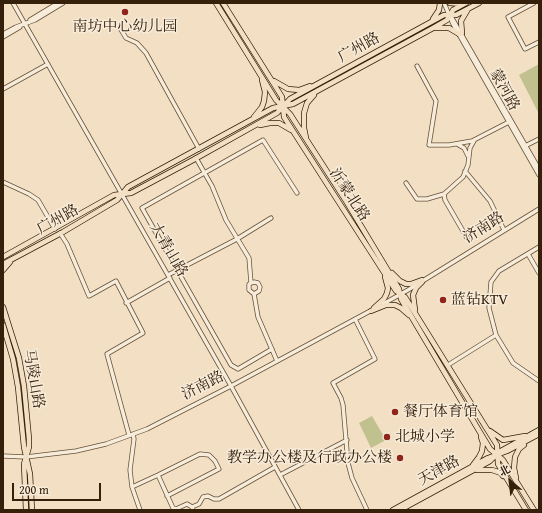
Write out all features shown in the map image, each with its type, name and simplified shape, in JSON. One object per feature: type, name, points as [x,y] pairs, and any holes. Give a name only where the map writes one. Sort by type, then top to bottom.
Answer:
[{"type":"main road","name":"沂蒙北路","points":[[216,3],[276,100],[290,114],[384,268]]},
{"type":"main road","name":"沂蒙北路","points":[[223,3],[282,97],[284,117],[293,132],[399,289],[401,299],[448,365],[486,426],[497,445],[498,464],[526,510]]},
{"type":"main road","points":[[431,22],[439,10],[440,3]]},
{"type":"main road","points":[[450,3],[465,3]]},
{"type":"main road","name":"广州路","points":[[12,256],[60,233],[117,200],[128,187],[273,108],[293,104],[433,28],[447,20],[453,10],[465,3]]},
{"type":"main road","name":"广州路","points":[[3,264],[12,256],[55,229],[114,195],[131,193],[246,131],[277,113],[290,99],[431,22],[444,15],[456,15],[479,3]]},
{"type":"main road","points":[[433,28],[449,28],[460,34],[462,21],[468,9]]},
{"type":"main road","points":[[242,126],[256,115],[264,101],[265,92],[258,71]]},
{"type":"main road","points":[[272,80],[280,86],[288,89],[299,90],[321,83]]},
{"type":"main road","points":[[307,141],[304,128],[304,113],[307,103],[323,88]]},
{"type":"main road","points":[[246,131],[262,124],[279,123],[293,132]]},
{"type":"main road","points":[[3,256],[12,256]]},
{"type":"main road","points":[[3,270],[12,256]]},
{"type":"main road","points":[[384,268],[406,284],[422,281]]},
{"type":"main road","points":[[371,311],[384,299],[387,293],[384,268]]},
{"type":"main road","points":[[416,320],[413,295],[416,288],[422,281]]},
{"type":"main road","points":[[371,311],[386,305],[395,305],[416,320]]},
{"type":"main road","name":"马陵山路","points":[[3,307],[19,358],[24,386],[29,439],[29,447],[24,464],[26,510]]},
{"type":"main road","name":"沂蒙北路","points":[[416,320],[480,434],[490,449],[503,460],[534,510]]},
{"type":"main road","name":"马陵山路","points":[[3,325],[13,359],[18,387],[24,447],[30,474],[32,510]]},
{"type":"main road","points":[[486,426],[491,432],[503,440],[532,436]]},
{"type":"main road","name":"天津路","points":[[532,436],[539,430]]},
{"type":"main road","points":[[468,471],[482,451],[483,443],[480,434]]},
{"type":"main road","name":"天津路","points":[[393,510],[490,461],[506,448],[539,434]]},
{"type":"main road","points":[[516,482],[514,470],[515,457],[519,449],[532,436]]},
{"type":"main road","points":[[468,471],[479,469],[492,470],[501,473],[506,478]]},
{"type":"main road","name":"天津路","points":[[400,510],[468,471]]},
{"type":"street","name":"大青山路","points":[[13,3],[169,276],[299,510]]},
{"type":"street","points":[[3,36],[58,3]]},
{"type":"street","points":[[25,24],[35,20],[63,3]]},
{"type":"street","name":"蒙河路","points":[[444,3],[508,122],[539,175]]},
{"type":"street","points":[[534,3],[508,17],[525,50],[539,42]]},
{"type":"street","points":[[120,28],[126,38],[137,43],[146,53],[199,149]]},
{"type":"street","name":"蒙河路","points":[[460,34],[539,169]]},
{"type":"street","points":[[3,89],[48,64]]},
{"type":"street","points":[[417,66],[436,101],[429,145],[457,144],[475,140],[508,122]]},
{"type":"street","points":[[272,350],[238,369],[231,365],[142,208],[263,140],[297,193]]},
{"type":"street","points":[[406,183],[417,199],[444,194],[463,177],[468,165],[470,148],[475,140]]},
{"type":"street","points":[[525,146],[538,141]]},
{"type":"street","points":[[457,144],[464,148],[468,156]]},
{"type":"street","points":[[196,158],[212,186],[226,220],[249,258],[251,283],[248,286],[249,290],[254,294],[258,317],[277,361]]},
{"type":"street","points":[[465,171],[490,201],[504,230]]},
{"type":"street","points":[[3,182],[29,194],[38,200],[55,229]]},
{"type":"street","points":[[444,194],[445,200],[467,238]]},
{"type":"street","name":"济南路","points":[[422,281],[539,208]]},
{"type":"street","name":"济南路","points":[[3,456],[26,457],[76,452],[106,444],[147,428],[231,386],[401,295],[539,208]]},
{"type":"street","points":[[126,303],[177,270],[237,239],[271,218]]},
{"type":"street","points":[[60,233],[67,244],[89,296],[116,281],[143,334],[107,354],[129,436]]},
{"type":"street","points":[[539,246],[499,271],[491,282],[489,308],[496,335],[513,363],[539,381]]},
{"type":"street","points":[[528,254],[539,273]]},
{"type":"street","points":[[251,283],[257,282],[260,287],[259,291],[254,294]]},
{"type":"street","points":[[355,320],[375,358],[333,383],[343,405],[348,463],[352,478],[367,510]]},
{"type":"street","points":[[448,365],[496,335]]},
{"type":"street","points":[[133,434],[134,439],[130,470],[132,487],[140,510]]},
{"type":"street","points":[[280,475],[347,440]]},
{"type":"street","points":[[132,487],[200,454],[209,454],[219,469],[168,496]]},
{"type":"street","points":[[158,475],[173,508],[176,509],[187,504],[192,508],[199,504],[203,497],[208,496],[214,499],[219,499],[275,467]]},
{"type":"green space","points":[[539,64],[539,114],[519,75]]},
{"type":"green space","points":[[372,416],[386,440],[371,448],[359,423]]},
{"type":"place","name":"南坊中心幼儿园","points":[[125,12]]},
{"type":"place","name":"蓝钻KTV","points":[[443,300]]},
{"type":"place","name":"餐厅体育馆","points":[[395,412]]},
{"type":"place","name":"北城小学","points":[[387,437]]},
{"type":"place","name":"教学办公楼及行政办公楼","points":[[400,458]]}]
